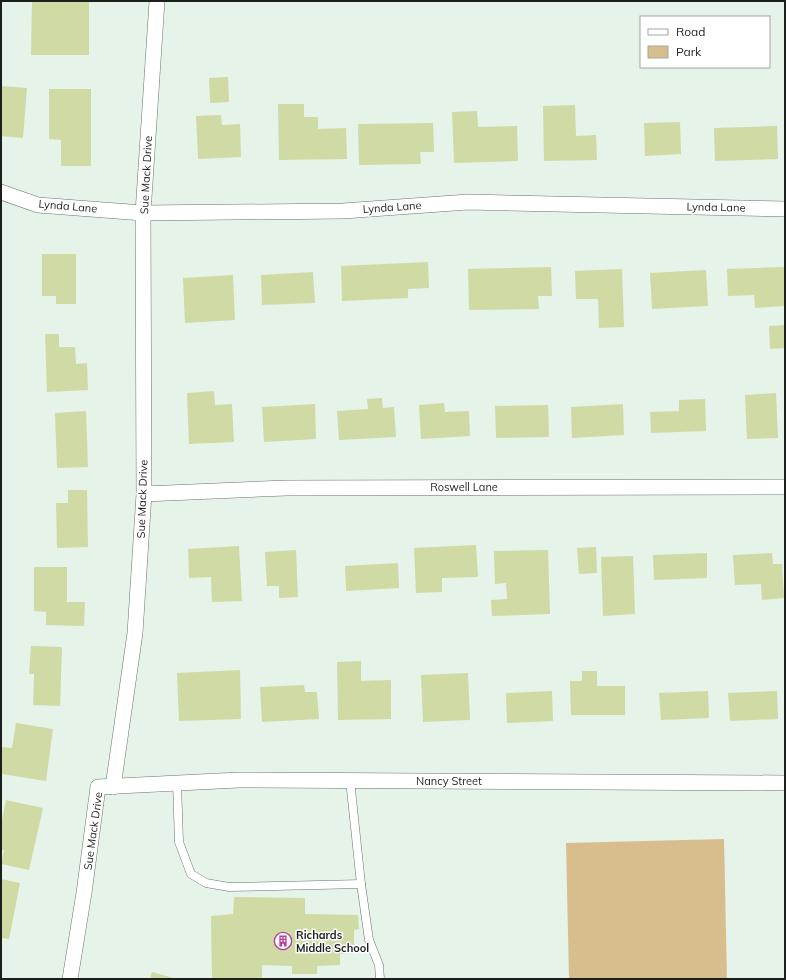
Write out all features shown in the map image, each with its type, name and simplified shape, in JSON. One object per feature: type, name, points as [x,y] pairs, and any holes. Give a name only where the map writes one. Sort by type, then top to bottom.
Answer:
[{"type":"street","name":"Sue Mack Drive","points":[[70,979],[84,893],[98,788],[113,787],[135,633],[144,494],[143,213],[157,1]]},
{"type":"street","name":"Lynda Lane","points":[[1,192],[38,205],[143,213],[343,211],[468,202],[785,209]]},
{"type":"street","name":"Roswell Lane","points":[[144,494],[286,488],[785,487]]},
{"type":"street","name":"Nancy Street","points":[[113,787],[239,780],[785,783]]},
{"type":"lane","points":[[350,780],[368,940],[379,966],[380,979]]},
{"type":"lane","points":[[177,783],[179,842],[191,874],[206,883],[229,887],[362,884]]},
{"type":"green space","points":[[724,839],[727,979],[569,979],[566,843]]},
{"type":"building","points":[[32,1],[89,1],[89,55],[31,55]]},
{"type":"building","points":[[228,77],[229,102],[210,103],[209,78]]},
{"type":"building","points":[[1,86],[27,88],[23,138],[1,136]]},
{"type":"building","points":[[49,89],[91,89],[91,166],[61,166],[61,140],[49,139]]},
{"type":"building","points":[[278,104],[304,104],[304,117],[318,117],[318,129],[346,128],[347,159],[279,160]]},
{"type":"building","points":[[575,105],[576,136],[596,135],[597,160],[544,161],[543,106]]},
{"type":"building","points":[[477,111],[478,127],[517,126],[518,161],[454,163],[452,112]]},
{"type":"building","points":[[221,115],[222,125],[240,124],[241,157],[198,159],[196,116]]},
{"type":"building","points":[[680,122],[681,154],[645,156],[644,123]]},
{"type":"building","points":[[433,123],[434,152],[420,152],[421,164],[359,165],[358,124]]},
{"type":"building","points":[[777,126],[778,159],[715,161],[714,128]]},
{"type":"building","points":[[42,254],[76,254],[76,304],[56,304],[56,296],[42,296]]},
{"type":"building","points":[[428,262],[429,288],[408,289],[408,298],[342,301],[341,266]]},
{"type":"building","points":[[551,267],[552,296],[538,296],[539,309],[469,310],[468,269]]},
{"type":"building","points":[[784,267],[785,306],[755,308],[754,295],[728,296],[727,269]]},
{"type":"building","points":[[622,269],[624,327],[599,328],[598,299],[576,299],[575,271]]},
{"type":"building","points":[[706,270],[708,306],[652,309],[650,273]]},
{"type":"building","points":[[313,272],[315,303],[262,305],[261,275]]},
{"type":"building","points":[[233,275],[235,320],[185,323],[183,278]]},
{"type":"building","points":[[785,325],[785,348],[770,349],[769,326]]},
{"type":"building","points":[[45,334],[59,334],[59,347],[75,347],[76,364],[87,363],[88,390],[47,392]]},
{"type":"building","points":[[214,391],[215,405],[232,404],[234,442],[189,444],[187,393]]},
{"type":"building","points":[[776,393],[778,438],[747,439],[745,395]]},
{"type":"building","points":[[382,398],[383,408],[394,407],[396,437],[339,440],[337,411],[368,409],[367,399]]},
{"type":"building","points":[[705,399],[706,431],[651,433],[650,412],[679,411],[679,400]]},
{"type":"building","points":[[444,403],[445,412],[469,411],[470,436],[421,439],[419,405]]},
{"type":"building","points":[[315,404],[316,439],[264,442],[262,407]]},
{"type":"building","points":[[623,404],[624,435],[572,438],[571,407]]},
{"type":"building","points":[[548,405],[549,437],[496,438],[495,406]]},
{"type":"building","points":[[86,411],[88,467],[57,468],[55,413]]},
{"type":"building","points":[[68,490],[87,490],[88,547],[57,548],[56,503],[68,503]]},
{"type":"building","points":[[476,545],[478,577],[442,578],[442,592],[416,593],[414,548]]},
{"type":"building","points":[[239,546],[242,601],[212,602],[211,577],[189,578],[188,549]]},
{"type":"building","points":[[596,547],[597,573],[579,574],[577,548]]},
{"type":"building","points":[[296,550],[298,597],[279,598],[279,586],[267,586],[265,552]]},
{"type":"building","points":[[548,550],[550,614],[492,616],[491,600],[507,599],[506,583],[495,584],[494,551]]},
{"type":"building","points":[[707,553],[707,578],[654,580],[653,555]]},
{"type":"building","points":[[772,553],[773,564],[782,564],[784,598],[762,600],[761,584],[735,585],[733,555]]},
{"type":"building","points":[[633,556],[635,614],[603,616],[601,557]]},
{"type":"building","points":[[398,563],[399,588],[346,591],[345,566]]},
{"type":"building","points":[[34,567],[67,567],[67,602],[85,602],[84,626],[46,625],[46,612],[34,611]]},
{"type":"building","points":[[31,646],[62,647],[60,706],[33,705],[34,674],[29,674]]},
{"type":"building","points":[[361,661],[361,681],[391,680],[391,719],[338,720],[337,662]]},
{"type":"building","points":[[240,670],[241,719],[179,721],[177,673]]},
{"type":"building","points":[[582,671],[597,671],[597,686],[625,686],[625,715],[571,715],[570,681],[582,681]]},
{"type":"building","points":[[468,673],[470,720],[423,722],[421,675]]},
{"type":"building","points":[[304,685],[305,692],[317,692],[319,719],[262,722],[260,687]]},
{"type":"building","points":[[552,691],[553,721],[507,723],[506,693]]},
{"type":"building","points":[[708,691],[709,718],[661,720],[659,693]]},
{"type":"building","points":[[777,691],[778,719],[730,721],[728,693]]},
{"type":"building","points":[[16,723],[53,729],[46,781],[1,774],[1,747],[12,748]]},
{"type":"building","points":[[6,800],[43,808],[29,870],[1,864],[4,850],[1,850],[1,824]]},
{"type":"building","points":[[1,879],[20,883],[9,939],[1,938]]},
{"type":"building","name":"Richards Middle School","points":[[234,897],[305,898],[305,914],[358,915],[359,929],[354,930],[354,953],[340,954],[340,965],[317,966],[317,974],[292,974],[292,966],[262,965],[262,979],[212,979],[211,916],[233,914]]},
{"type":"building","points":[[152,972],[177,979],[150,979]]},
{"type":"place","name":"Richards Middle School","points":[[283,941]]}]
